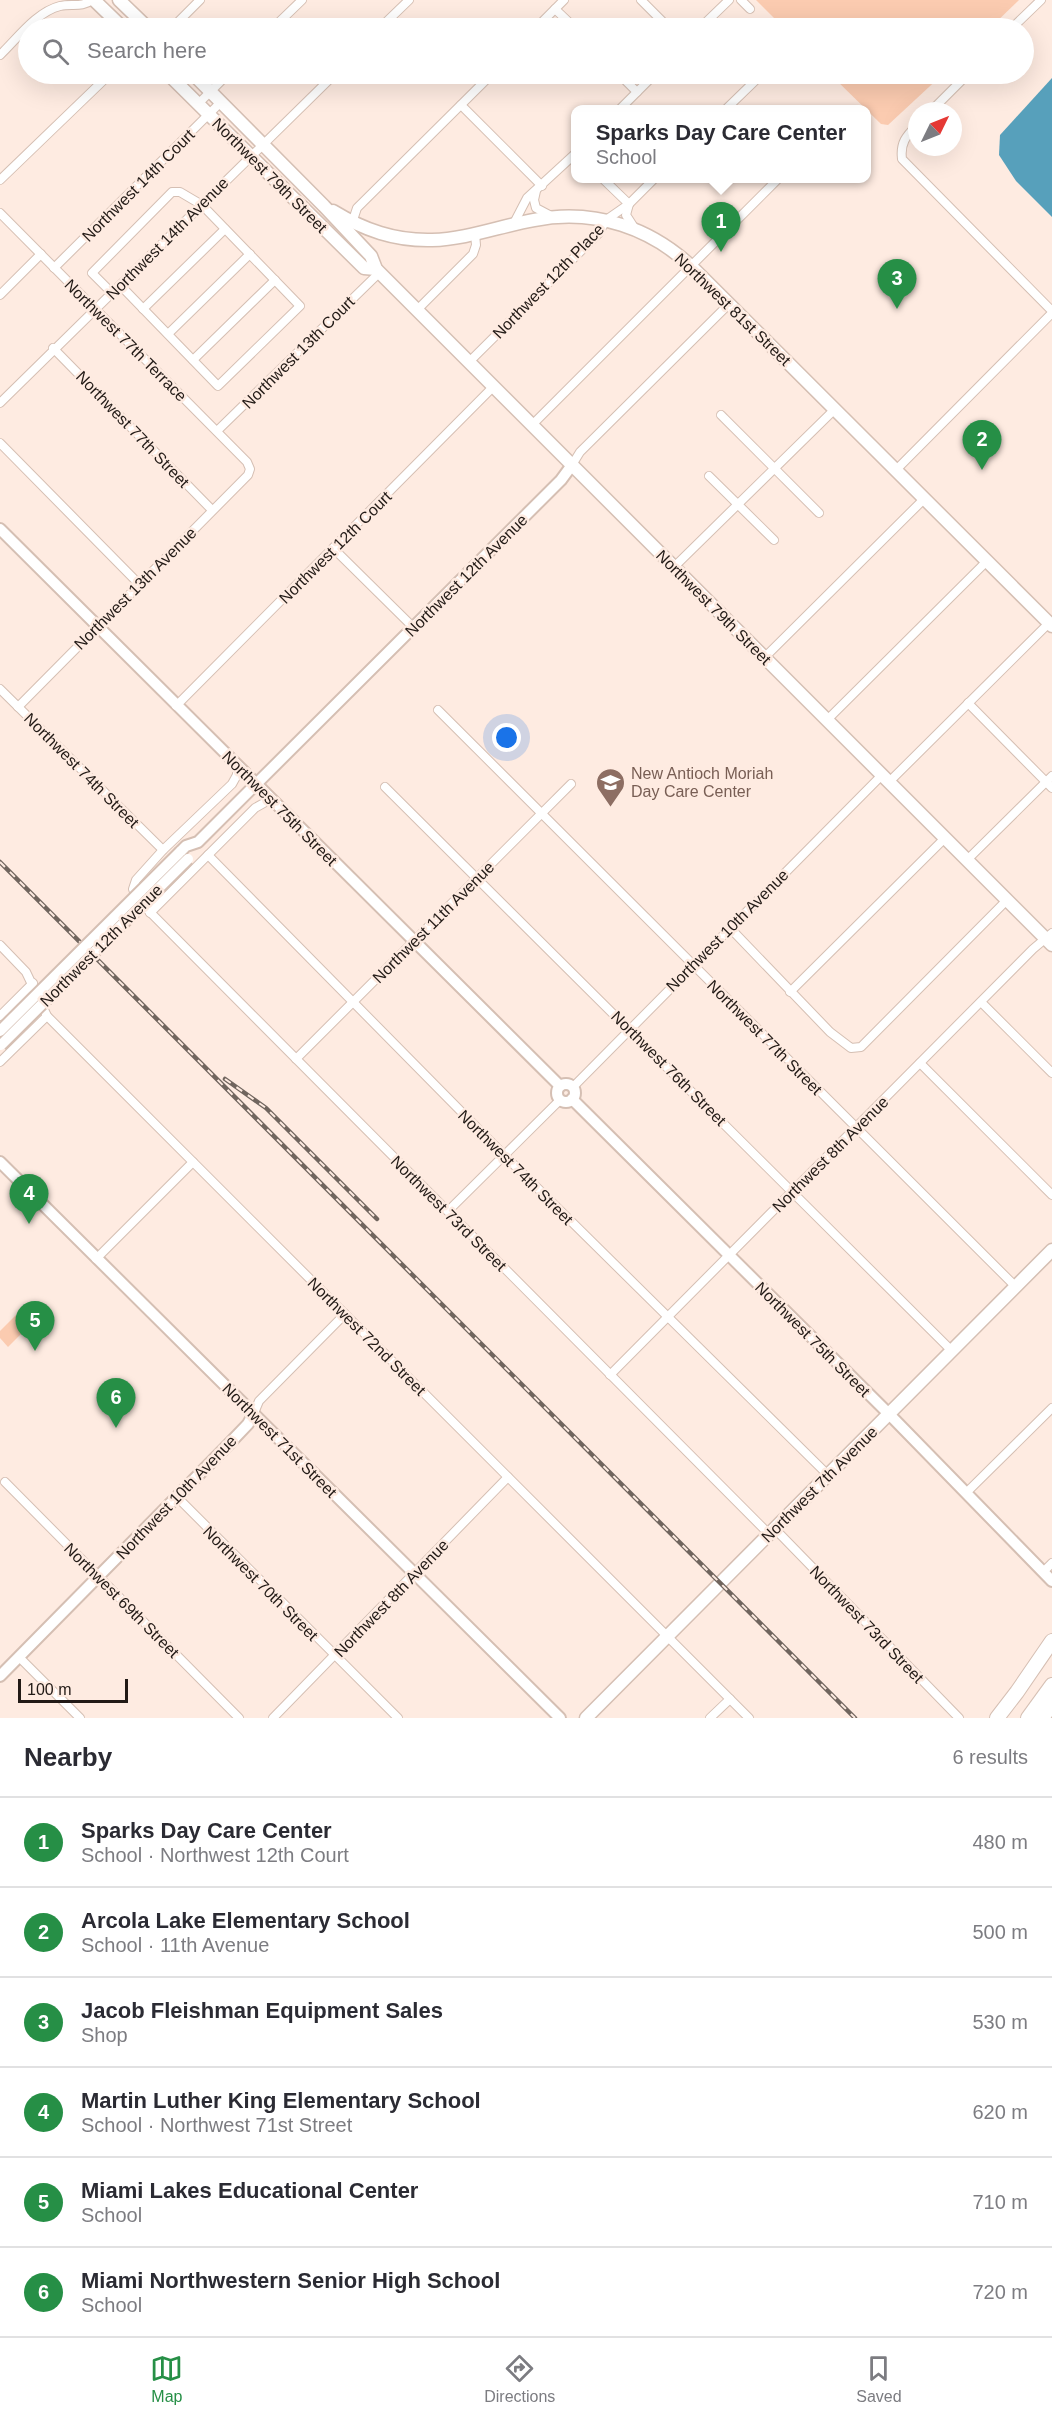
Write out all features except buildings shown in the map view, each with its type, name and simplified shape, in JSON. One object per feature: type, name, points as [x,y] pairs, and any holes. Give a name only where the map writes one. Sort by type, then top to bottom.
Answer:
[{"type":"highway","points":[[996,1718],[1052,1641]]},
{"type":"highway","points":[[1007,1718],[1052,1658]]},
{"type":"highway","points":[[1028,1718],[1052,1686]]},
{"type":"highway","points":[[1042,1718],[1052,1704]]},
{"type":"main road","points":[[93,0],[112,18]]},
{"type":"main road","points":[[119,0],[138,18]]},
{"type":"main road","name":"Northwest 79th Street","points":[[178,84],[364,268],[377,271]]},
{"type":"main road","name":"Northwest 79th Street","points":[[203,84],[371,256],[377,271],[1007,900],[1050,939]]},
{"type":"main road","name":"Northwest 81st Street","points":[[324,206],[352,223],[377,233],[413,239],[441,240],[554,217],[581,216],[606,220],[635,229],[670,248],[691,266],[1050,625]]},
{"type":"main road","name":"Northwest 7th Avenue","points":[[586,1718],[1016,1287],[1050,1256]]},
{"type":"street","points":[[39,18],[60,6],[85,5],[93,0]]},
{"type":"street","points":[[182,18],[200,0]]},
{"type":"street","points":[[283,18],[302,0]]},
{"type":"street","points":[[390,18],[409,0]]},
{"type":"street","points":[[546,18],[564,0]]},
{"type":"street","points":[[640,0],[659,18]]},
{"type":"street","points":[[710,18],[729,0]]},
{"type":"street","points":[[741,0],[750,9]]},
{"type":"street","points":[[1022,18],[1041,0]]},
{"type":"street","points":[[555,9],[564,18]]},
{"type":"street","points":[[0,55],[18,38]]},
{"type":"street","points":[[0,180],[100,84]]},
{"type":"street","points":[[198,104],[217,84]]},
{"type":"street","name":"Northwest 14th Avenue","points":[[0,403],[53,348],[96,309],[325,84]]},
{"type":"street","points":[[352,223],[357,208],[482,84]]},
{"type":"street","points":[[629,84],[637,92]]},
{"type":"street","points":[[624,105],[645,84]]},
{"type":"street","points":[[730,105],[752,84]]},
{"type":"street","points":[[940,102],[958,84]]},
{"type":"street","name":"Northwest 14th Court","points":[[54,268],[221,102]]},
{"type":"street","points":[[461,105],[539,188]]},
{"type":"street","points":[[896,470],[1052,312],[902,159],[904,138],[908,134]]},
{"type":"street","points":[[513,225],[527,198],[571,158]]},
{"type":"street","points":[[608,183],[629,204]]},
{"type":"street","name":"Northwest 12th Place","points":[[469,362],[599,233],[606,220],[629,204],[650,183]]},
{"type":"street","points":[[532,425],[773,183]]},
{"type":"street","points":[[539,188],[534,200],[536,208],[554,217]]},
{"type":"street","points":[[112,293],[92,273],[172,192],[180,192],[202,205],[300,306],[218,386],[120,285]]},
{"type":"street","name":"Northwest 12th Place","points":[[629,204],[627,218],[635,229]]},
{"type":"street","name":"Northwest 77th Terrace","points":[[0,213],[217,431],[247,462],[250,469]]},
{"type":"street","points":[[143,309],[225,229]]},
{"type":"street","points":[[417,310],[473,254],[476,248],[475,234]]},
{"type":"street","points":[[0,295],[41,254]]},
{"type":"street","points":[[168,334],[250,255]]},
{"type":"street","name":"Northwest 13th Court","points":[[217,431],[377,271]]},
{"type":"street","points":[[193,360],[275,280]]},
{"type":"street","name":"Northwest 12th Avenue","points":[[0,1031],[184,855],[193,854],[198,842],[561,480],[580,452],[729,304]]},
{"type":"street","name":"Northwest 77th Street","points":[[53,348],[212,510]]},
{"type":"street","name":"Northwest 12th Court","points":[[176,706],[493,387]]},
{"type":"street","points":[[674,567],[835,409]]},
{"type":"street","points":[[721,414],[819,513]]},
{"type":"street","points":[[0,443],[139,584]]},
{"type":"street","name":"Northwest 13th Avenue","points":[[18,707],[248,475],[250,469]]},
{"type":"street","points":[[709,476],[774,540]]},
{"type":"street","points":[[765,657],[924,499]]},
{"type":"street","name":"Northwest 75th Street","points":[[0,529],[560,1086]]},
{"type":"street","points":[[334,549],[413,627]]},
{"type":"street","points":[[827,720],[987,561]]},
{"type":"street","name":"Northwest 10th Avenue","points":[[573,1087],[692,964],[1050,625]]},
{"type":"street","name":"Northwest 74th Street","points":[[0,689],[163,850]]},
{"type":"street","points":[[967,860],[1050,782],[968,703]]},
{"type":"street","name":"Northwest 77th Street","points":[[438,710],[1016,1287]]},
{"type":"street","name":"Northwest 12th Avenue","points":[[133,889],[136,880],[163,850],[232,784],[237,775],[237,765]]},
{"type":"street","name":"Northwest 11th Avenue","points":[[296,1059],[571,784]]},
{"type":"street","name":"Northwest 76th Street","points":[[385,786],[952,1351]]},
{"type":"street","name":"Northwest 12th Avenue","points":[[150,913],[255,808],[271,799]]},
{"type":"street","points":[[790,992],[945,838]]},
{"type":"street","name":"Northwest 12th Avenue","points":[[1,1045],[184,855]]},
{"type":"street","name":"Northwest 74th Street","points":[[208,855],[504,1155],[828,1475]]},
{"type":"street","name":"Northwest 73rd Street","points":[[133,889],[136,898],[150,913],[610,1375],[772,1531],[959,1718]]},
{"type":"street","points":[[730,928],[830,1032],[850,1048],[861,1047],[1007,900]]},
{"type":"street","name":"Northwest 8th Avenue","points":[[610,1375],[981,1002],[1050,939]]},
{"type":"street","name":"Northwest 72nd Street","points":[[0,945],[26,972],[47,1016],[749,1718]]},
{"type":"street","name":"Northwest 12th Avenue","points":[[0,1016],[33,983]]},
{"type":"street","points":[[981,1002],[1052,1072]]},
{"type":"street","name":"Northwest 12th Avenue","points":[[0,1062],[47,1016]]},
{"type":"street","points":[[920,1063],[1052,1195]]},
{"type":"street","points":[[568,1084],[573,1087],[575,1094],[572,1099],[566,1102],[560,1100],[557,1093],[560,1086],[568,1084]]},
{"type":"street","name":"Northwest 75th Street","points":[[572,1099],[889,1414],[1052,1581]]},
{"type":"street","points":[[448,1210],[560,1100]]},
{"type":"street","name":"Northwest 71st Street","points":[[0,1162],[560,1718]]},
{"type":"street","points":[[96,1258],[193,1162]]},
{"type":"street","name":"Northwest 10th Avenue","points":[[0,1676],[248,1424],[259,1401],[345,1314]]},
{"type":"street","points":[[966,1493],[1052,1408]]},
{"type":"street","name":"Northwest 8th Avenue","points":[[273,1718],[508,1477]]},
{"type":"street","name":"Northwest 69th Street","points":[[5,1482],[239,1718]]},
{"type":"street","name":"Northwest 70th Street","points":[[177,1497],[398,1718]]},
{"type":"street","points":[[1043,1572],[1052,1563]]},
{"type":"street","points":[[19,1657],[80,1718]]},
{"type":"street","points":[[710,1718],[730,1699]]},
{"type":"shaded area","points":[[756,0],[1019,0],[1000,18],[774,18]]},
{"type":"shaded area","points":[[840,84],[932,84],[913,102],[908,102],[908,106],[888,125],[881,124],[871,114],[871,105],[862,105]]},
{"type":"shaded area","points":[[16,1315],[28,1327],[8,1347],[0,1338],[0,1331]]},
{"type":"water","points":[[1052,78],[1052,217],[1016,181],[999,155],[1000,135]]},
{"type":"railway","points":[[0,862],[855,1718]]},
{"type":"railway","points":[[225,1079],[266,1108],[377,1219]]},
{"type":"place","name":"Sparks Day Care Center","points":[[721,252]]},
{"type":"place","name":"Jacob Fleishman Equipment Sales","points":[[897,309]]},
{"type":"place","name":"Arcola Lake Elementary School","points":[[982,470]]},
{"type":"place","name":"New Antioch Moriah Day Care Center","points":[[610,808]]},
{"type":"place","name":"Martin Luther King Elementary School","points":[[29,1224]]},
{"type":"place","name":"Miami Lakes Educational Center","points":[[35,1351]]},
{"type":"place","name":"Miami Northwestern Senior High School","points":[[116,1428]]}]
